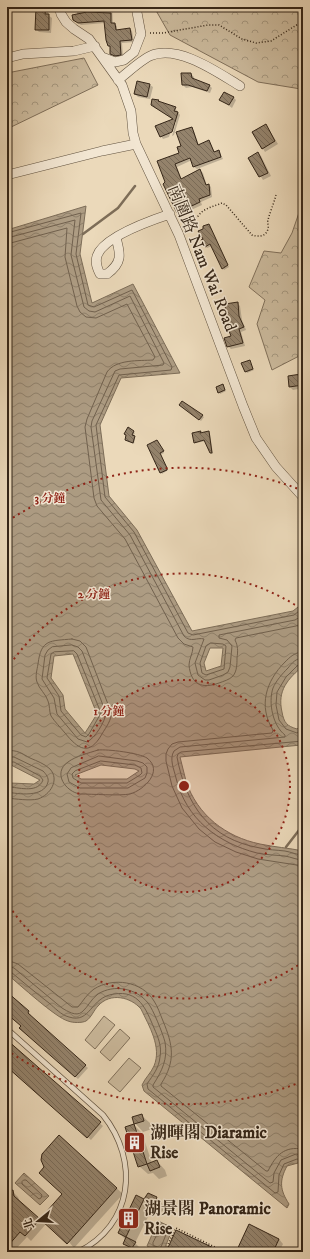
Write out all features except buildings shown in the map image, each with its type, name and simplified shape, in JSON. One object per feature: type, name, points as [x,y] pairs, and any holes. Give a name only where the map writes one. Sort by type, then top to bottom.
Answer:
[{"type":"street","name":"南圍路 Nam Wai Road","points":[[59,7],[66,22],[89,38],[122,85],[131,111],[136,144],[179,235],[256,438],[276,467],[303,497]]},
{"type":"street","points":[[102,57],[114,62],[124,60],[134,52],[141,34],[136,7]]},
{"type":"street","points":[[7,58],[23,54],[74,51],[95,46]]},
{"type":"street","points":[[118,80],[149,56],[162,53],[181,55],[209,68],[240,86]]},
{"type":"street","points":[[7,176],[102,151],[136,144]]},
{"type":"street","points":[[116,238],[138,226],[170,214]]},
{"type":"lane","points":[[7,1029],[103,1115],[115,1132],[123,1151],[126,1166],[126,1182],[125,1192],[118,1212],[113,1221],[100,1236],[78,1252]]},
{"type":"path","points":[[140,30],[149,33],[164,33],[208,25],[219,25],[242,39],[256,43],[271,40],[303,21]]},
{"type":"path","points":[[179,235],[192,225],[199,214],[222,203],[226,205],[252,235],[256,237],[261,236],[266,233],[268,228],[267,221],[276,195]]},
{"type":"path","points":[[164,1252],[176,1228],[225,1252]]},
{"type":"path","points":[[142,1252],[150,1250],[155,1252]]},
{"type":"green space","points":[[154,7],[303,7],[303,87],[301,89],[258,82],[170,35]]},
{"type":"green space","points":[[84,58],[98,85],[7,129],[7,73]]},
{"type":"green space","points":[[303,201],[303,354],[272,370],[257,324],[265,300],[249,287],[264,251],[281,253],[292,233]]},
{"type":"green space","points":[[104,1016],[115,1025],[95,1049],[85,1040]]},
{"type":"green space","points":[[120,1029],[130,1038],[110,1061],[100,1052]]},
{"type":"green space","points":[[129,1058],[141,1068],[120,1092],[108,1082]]},
{"type":"water","points":[[86,206],[80,254],[92,303],[133,284],[180,373],[121,378],[100,425],[109,496],[137,530],[192,631],[293,611],[303,603],[303,666],[288,680],[282,691],[281,704],[286,724],[297,729],[303,724],[303,743],[301,745],[180,757],[186,781],[191,793],[197,804],[214,823],[248,841],[303,851],[303,1164],[298,1163],[287,1166],[284,1171],[282,1190],[289,1204],[287,1208],[144,1091],[142,1085],[154,1066],[156,1059],[156,1044],[151,1029],[141,1009],[137,1005],[126,999],[108,999],[98,1006],[86,1021],[70,1022],[55,1014],[7,974],[7,779],[10,783],[34,784],[40,780],[11,765],[7,767],[7,230]],"holes":[[[210,648],[223,648],[221,666],[206,671],[204,663]],[[73,654],[97,714],[85,733],[65,709],[63,695],[51,678],[54,656]],[[101,765],[135,769],[139,771],[127,779],[81,779],[75,775]]]},
{"type":"water","points":[[24,1173],[49,1196],[40,1205],[15,1183]]},
{"type":"water","points":[[158,1221],[173,1228],[163,1252],[159,1252],[147,1246]]},
{"type":"waterway","points":[[83,234],[118,208],[135,186]]},
{"type":"waterway","points":[[286,847],[303,825]]},
{"type":"place","name":"湖暉閣 Diaramic Rise","points":[[135,1143]]},
{"type":"place","name":"湖景閣 Panoramic Rise","points":[[129,1219]]}]
